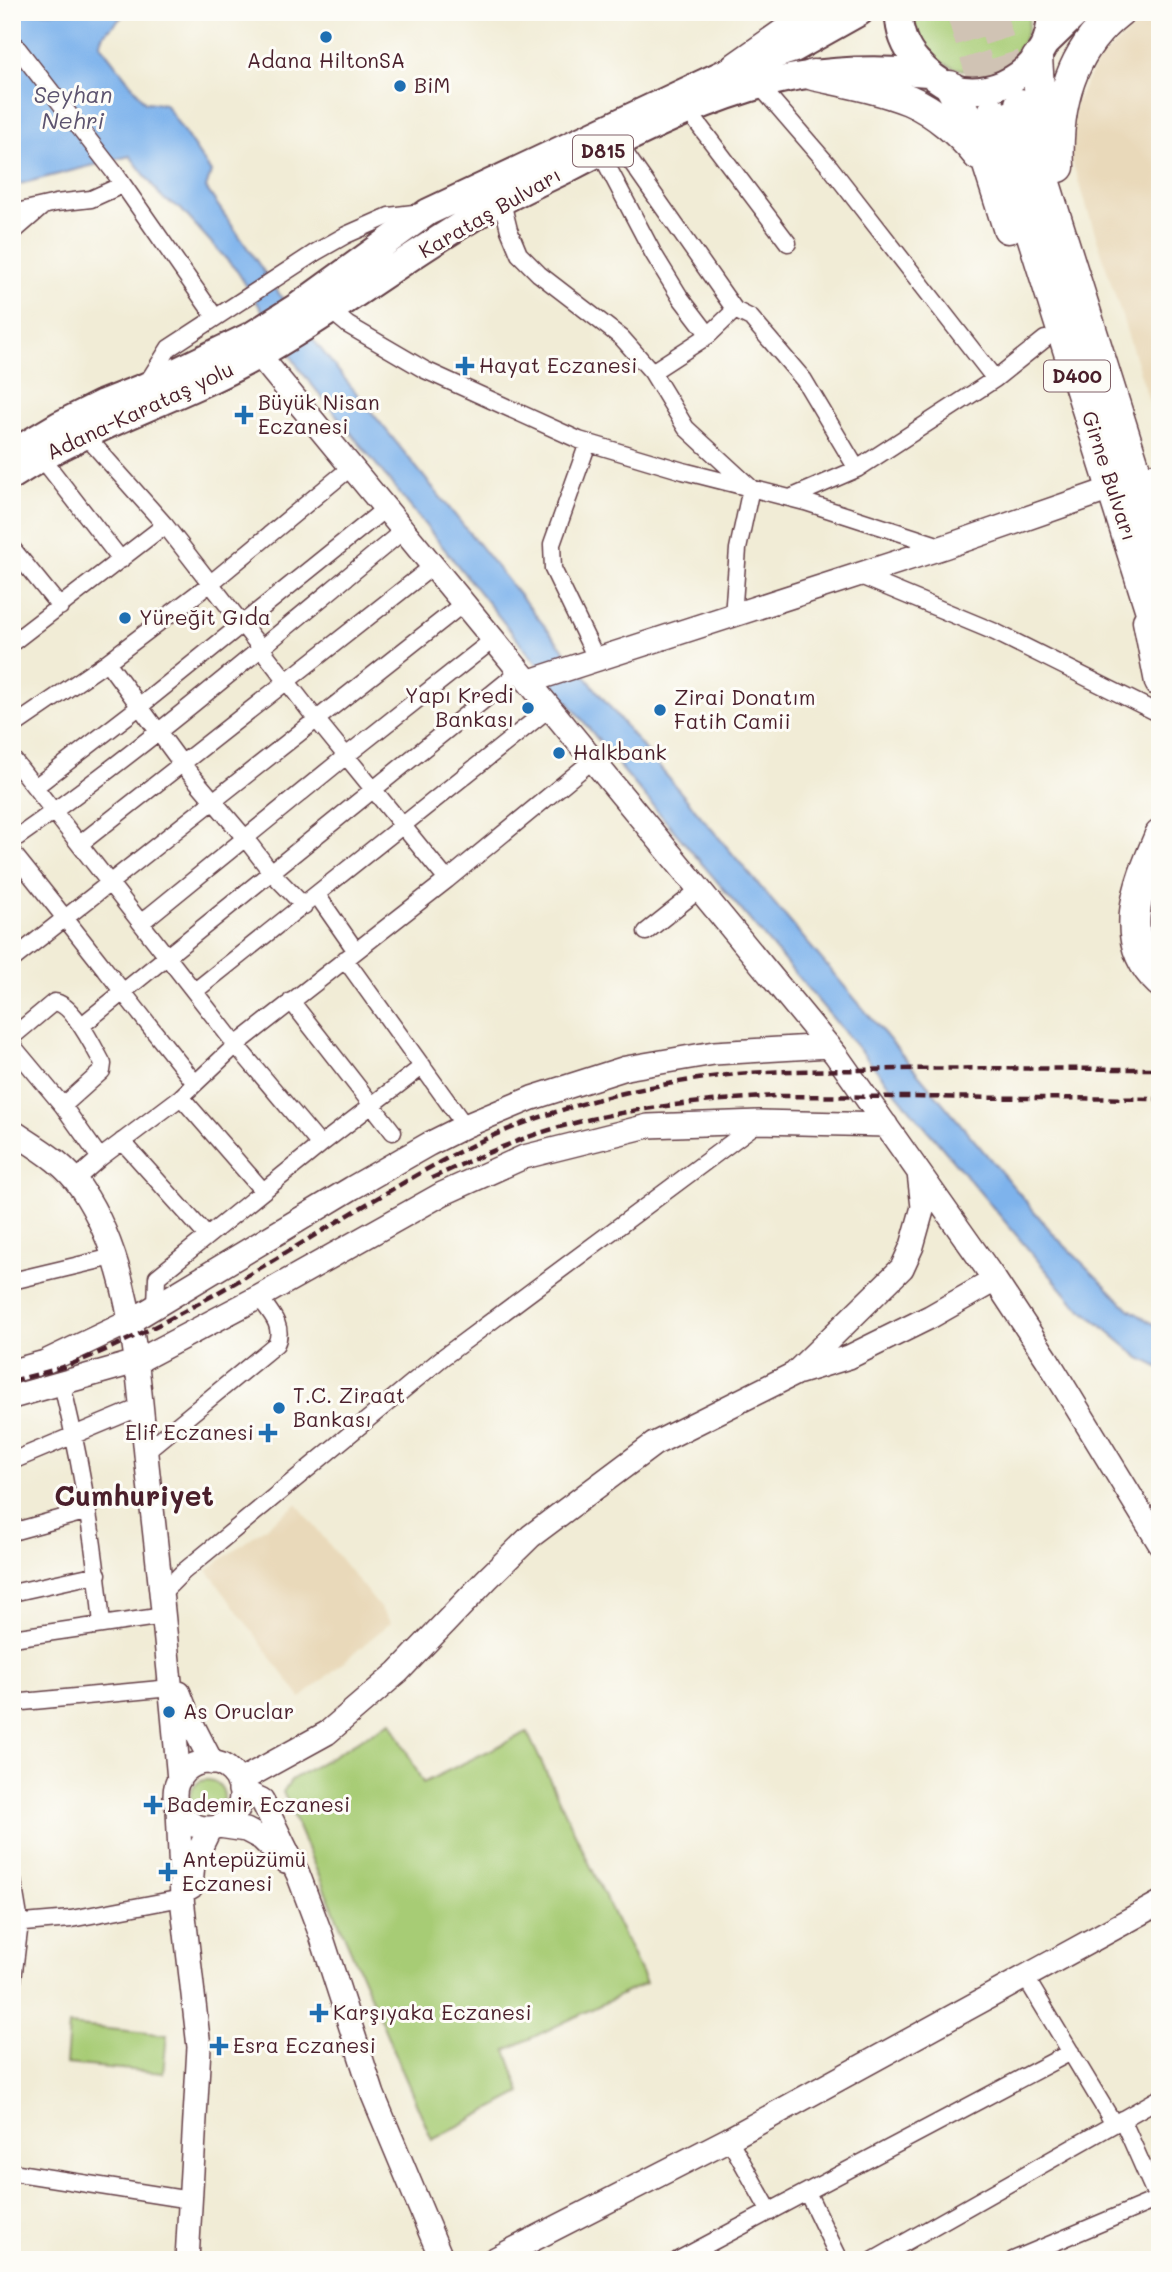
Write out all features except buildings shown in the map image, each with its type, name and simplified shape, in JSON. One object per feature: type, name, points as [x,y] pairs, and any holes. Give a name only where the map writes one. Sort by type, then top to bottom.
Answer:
[{"type":"highway","points":[[737,67],[815,12]]},
{"type":"highway","points":[[1059,167],[1058,140],[1063,102],[1072,72],[1087,45],[1119,12]]},
{"type":"highway","points":[[1040,52],[1037,78],[1040,101],[1158,484]]},
{"type":"highway","points":[[813,75],[874,89],[911,101],[970,145],[988,166]]},
{"type":"highway","points":[[939,80],[980,140],[1086,464],[1101,492],[1143,555],[1160,682]]},
{"type":"highway","name":"Girne Bulvarı","points":[[1006,108],[1143,555],[1160,640]]},
{"type":"highway","points":[[1149,938],[1133,912],[1136,893],[1160,835]]},
{"type":"highway","points":[[1160,882],[1150,900],[1149,938],[1143,959],[1160,982]]},
{"type":"main road","name":"Karataş Bulvarı","points":[[313,313],[428,212],[737,67],[794,49],[860,12]]},
{"type":"main road","points":[[899,12],[898,21],[908,51],[939,80]]},
{"type":"main road","points":[[1040,52],[1050,12]]},
{"type":"main road","name":"Karataş Bulvarı","points":[[260,346],[502,202],[609,148],[689,112],[760,86],[842,71],[889,69],[939,80],[968,90],[998,87],[1021,74],[1078,12]]},
{"type":"main road","points":[[260,346],[350,468],[494,639],[530,676],[551,707],[829,1046],[919,1169],[995,1280],[1047,1359],[1160,1544]]},
{"type":"main road","name":"Adana-Karataş yolu","points":[[12,453],[103,402],[260,346]]},
{"type":"main road","name":"Adana-Karataş yolu","points":[[12,476],[41,457],[85,435],[198,385],[260,346]]},
{"type":"main road","points":[[530,676],[594,661],[944,547],[1101,492]]},
{"type":"main road","points":[[12,1371],[45,1362],[131,1321],[352,1188],[465,1126],[532,1098],[626,1068],[713,1053],[829,1046]]},
{"type":"main road","points":[[12,1396],[136,1362],[259,1297],[442,1194],[524,1157],[648,1126],[759,1122],[887,1125]]},
{"type":"main road","points":[[12,1131],[60,1164],[80,1186],[103,1227],[131,1321],[171,1688],[179,1780],[176,1799],[182,1898],[199,2047],[187,2260]]},
{"type":"main road","points":[[794,1374],[902,1268],[912,1246],[923,1207],[919,1169]]},
{"type":"main road","points":[[239,1786],[327,1733],[397,1672],[531,1536],[654,1444],[794,1374],[849,1357],[930,1317],[995,1280]]},
{"type":"main road","points":[[164,1615],[181,1699],[212,1763]]},
{"type":"main road","points":[[179,1780],[193,1766],[212,1763],[223,1766],[232,1773],[239,1786],[241,1799],[234,1816],[215,1827],[192,1863],[188,1946]]},
{"type":"main road","points":[[239,1786],[262,1800],[298,1874],[321,1935],[373,2095],[442,2260]]},
{"type":"main road","points":[[178,1809],[191,1823],[201,1827],[246,1830],[261,1838],[298,1874]]},
{"type":"main road","points":[[493,2260],[729,2139],[1160,1903]]},
{"type":"street","points":[[12,41],[120,180],[215,317]]},
{"type":"street","points":[[760,86],[830,167],[995,379]]},
{"type":"street","points":[[689,112],[788,243]]},
{"type":"street","points":[[609,148],[735,310],[751,318],[804,380],[857,469]]},
{"type":"street","points":[[609,148],[666,275],[709,335]]},
{"type":"street","points":[[12,213],[91,198],[120,180]]},
{"type":"street","points":[[502,202],[519,254],[539,274],[622,338],[652,372],[686,428],[751,488]]},
{"type":"street","points":[[12,233],[43,205]]},
{"type":"street","points":[[146,386],[169,348],[273,280],[346,235],[389,216],[428,212]]},
{"type":"street","points":[[652,372],[709,335],[735,310]]},
{"type":"street","points":[[313,313],[348,325],[425,370],[588,443],[790,498],[944,547]]},
{"type":"street","points":[[790,498],[857,469],[995,379],[1045,339]]},
{"type":"street","points":[[85,435],[165,525],[316,719],[447,880]]},
{"type":"street","points":[[588,443],[552,544],[553,569],[594,661]]},
{"type":"street","points":[[41,457],[121,559]]},
{"type":"street","points":[[12,727],[107,663],[211,583],[350,468]]},
{"type":"street","points":[[733,616],[738,549],[751,488]]},
{"type":"street","points":[[35,787],[386,508]]},
{"type":"street","points":[[12,643],[165,525]]},
{"type":"street","points":[[12,841],[157,731],[404,530]]},
{"type":"street","points":[[12,548],[60,607]]},
{"type":"street","points":[[80,844],[433,566]]},
{"type":"street","points":[[858,575],[995,632],[1160,714]]},
{"type":"street","points":[[12,960],[464,603]]},
{"type":"street","points":[[142,922],[494,639]]},
{"type":"street","points":[[107,663],[182,764],[272,873],[304,906]]},
{"type":"street","points":[[81,1026],[121,991],[374,790],[530,676]]},
{"type":"street","points":[[194,991],[551,707]]},
{"type":"street","points":[[12,758],[236,1045],[320,1145]]},
{"type":"street","points":[[75,1180],[181,1097],[236,1045],[447,880],[594,759]]},
{"type":"street","points":[[12,852],[195,1083]]},
{"type":"street","points":[[646,932],[700,889]]},
{"type":"street","points":[[317,895],[351,955],[465,1126]]},
{"type":"street","points":[[291,1001],[394,1132]]},
{"type":"street","points":[[12,1037],[54,1002],[61,1002],[66,1006],[81,1026],[103,1064],[102,1071],[63,1106]]},
{"type":"street","points":[[12,1045],[63,1106],[100,1158]]},
{"type":"street","points":[[156,1307],[157,1277],[320,1145],[423,1066]]},
{"type":"street","points":[[181,1097],[263,1191]]},
{"type":"street","points":[[12,1638],[164,1615],[197,1560],[442,1358],[759,1122]]},
{"type":"street","points":[[122,1141],[207,1236]]},
{"type":"street","points":[[12,1281],[113,1257]]},
{"type":"street","points":[[146,1451],[276,1343],[280,1328],[259,1297]]},
{"type":"street","points":[[62,1384],[88,1511],[98,1574],[102,1625]]},
{"type":"street","points":[[12,1461],[141,1407]]},
{"type":"street","points":[[12,1532],[88,1511]]},
{"type":"street","points":[[12,1592],[98,1574]]},
{"type":"street","points":[[12,1703],[171,1688]]},
{"type":"street","points":[[12,1875],[16,1924],[12,1987]]},
{"type":"street","points":[[16,1924],[71,1919],[182,1898]]},
{"type":"street","points":[[1013,2260],[1159,2201],[1118,2121],[1071,2052],[1026,1978]]},
{"type":"street","points":[[678,2260],[1071,2052]]},
{"type":"street","points":[[874,2260],[1160,2098]]},
{"type":"street","points":[[729,2139],[770,2211]]},
{"type":"street","points":[[12,2172],[190,2200]]},
{"type":"street","points":[[807,2192],[840,2260]]},
{"type":"shaded area","points":[[1160,12],[1160,435],[1068,149],[1076,102],[1097,61],[1130,31]]},
{"type":"shaded area","points":[[297,1504],[391,1622],[301,1698],[207,1570]]},
{"type":"green space","points":[[913,12],[1029,12],[1027,33],[1018,49],[1005,61],[989,68],[971,71],[953,67],[936,58],[918,36]]},
{"type":"green space","points":[[391,1722],[423,1783],[527,1732],[646,1983],[506,2050],[521,2093],[432,2140],[283,1792],[291,1780]]},
{"type":"green space","points":[[207,1780],[219,1785],[224,1797],[219,1809],[207,1814],[195,1809],[190,1797],[195,1785]]},
{"type":"green space","points":[[69,2025],[167,2035],[163,2073],[66,2064]]},
{"type":"water","name":"Seyhan Nehri","points":[[12,12],[127,12],[102,36],[100,44],[145,102],[165,104],[211,172],[206,188],[298,321],[644,749],[1056,1237],[1129,1309],[1160,1328],[1160,1368],[1140,1358],[1073,1302],[621,768],[300,370],[237,271],[180,208],[163,199],[130,156],[12,186]]},
{"type":"tunnel","points":[[961,12],[993,112]]},
{"type":"tunnel","points":[[990,12],[1019,104]]},
{"type":"railway","points":[[12,1381],[77,1362],[152,1328],[225,1289],[474,1144],[545,1115],[602,1098],[690,1080],[772,1072],[1160,1069]]},
{"type":"railway","points":[[432,1178],[480,1156],[563,1126],[642,1109],[695,1103],[776,1096],[1160,1099]]},
{"type":"place","name":"Adana HiltonSA","points":[[326,37]]},
{"type":"place","name":"BiM","points":[[400,86]]},
{"type":"place","name":"Hayat Eczanesi","points":[[465,366]]},
{"type":"place","name":"Büyük Nisan Eczanesi","points":[[244,415]]},
{"type":"place","name":"Yüreğit Gıda","points":[[125,618]]},
{"type":"place","name":"Yapı Kredi Bankası","points":[[528,708]]},
{"type":"place","name":"Zirai Donatım Fatih Camii","points":[[660,710]]},
{"type":"place","name":"Halkbank","points":[[559,753]]},
{"type":"place","name":"T.C. Ziraat Bankası","points":[[279,1408]]},
{"type":"place","name":"Elif Eczanesi","points":[[268,1433]]},
{"type":"place","name":"As Oruclar","points":[[169,1712]]},
{"type":"place","name":"Bademir Eczanesi","points":[[153,1805]]},
{"type":"place","name":"Antepüzümü Eczanesi","points":[[168,1872]]},
{"type":"place","name":"Karşıyaka Eczanesi","points":[[319,2013]]},
{"type":"place","name":"Esra Eczanesi","points":[[219,2046]]},
{"type":"district","name":"Cumhuriyet","points":[[134,1496]]}]
